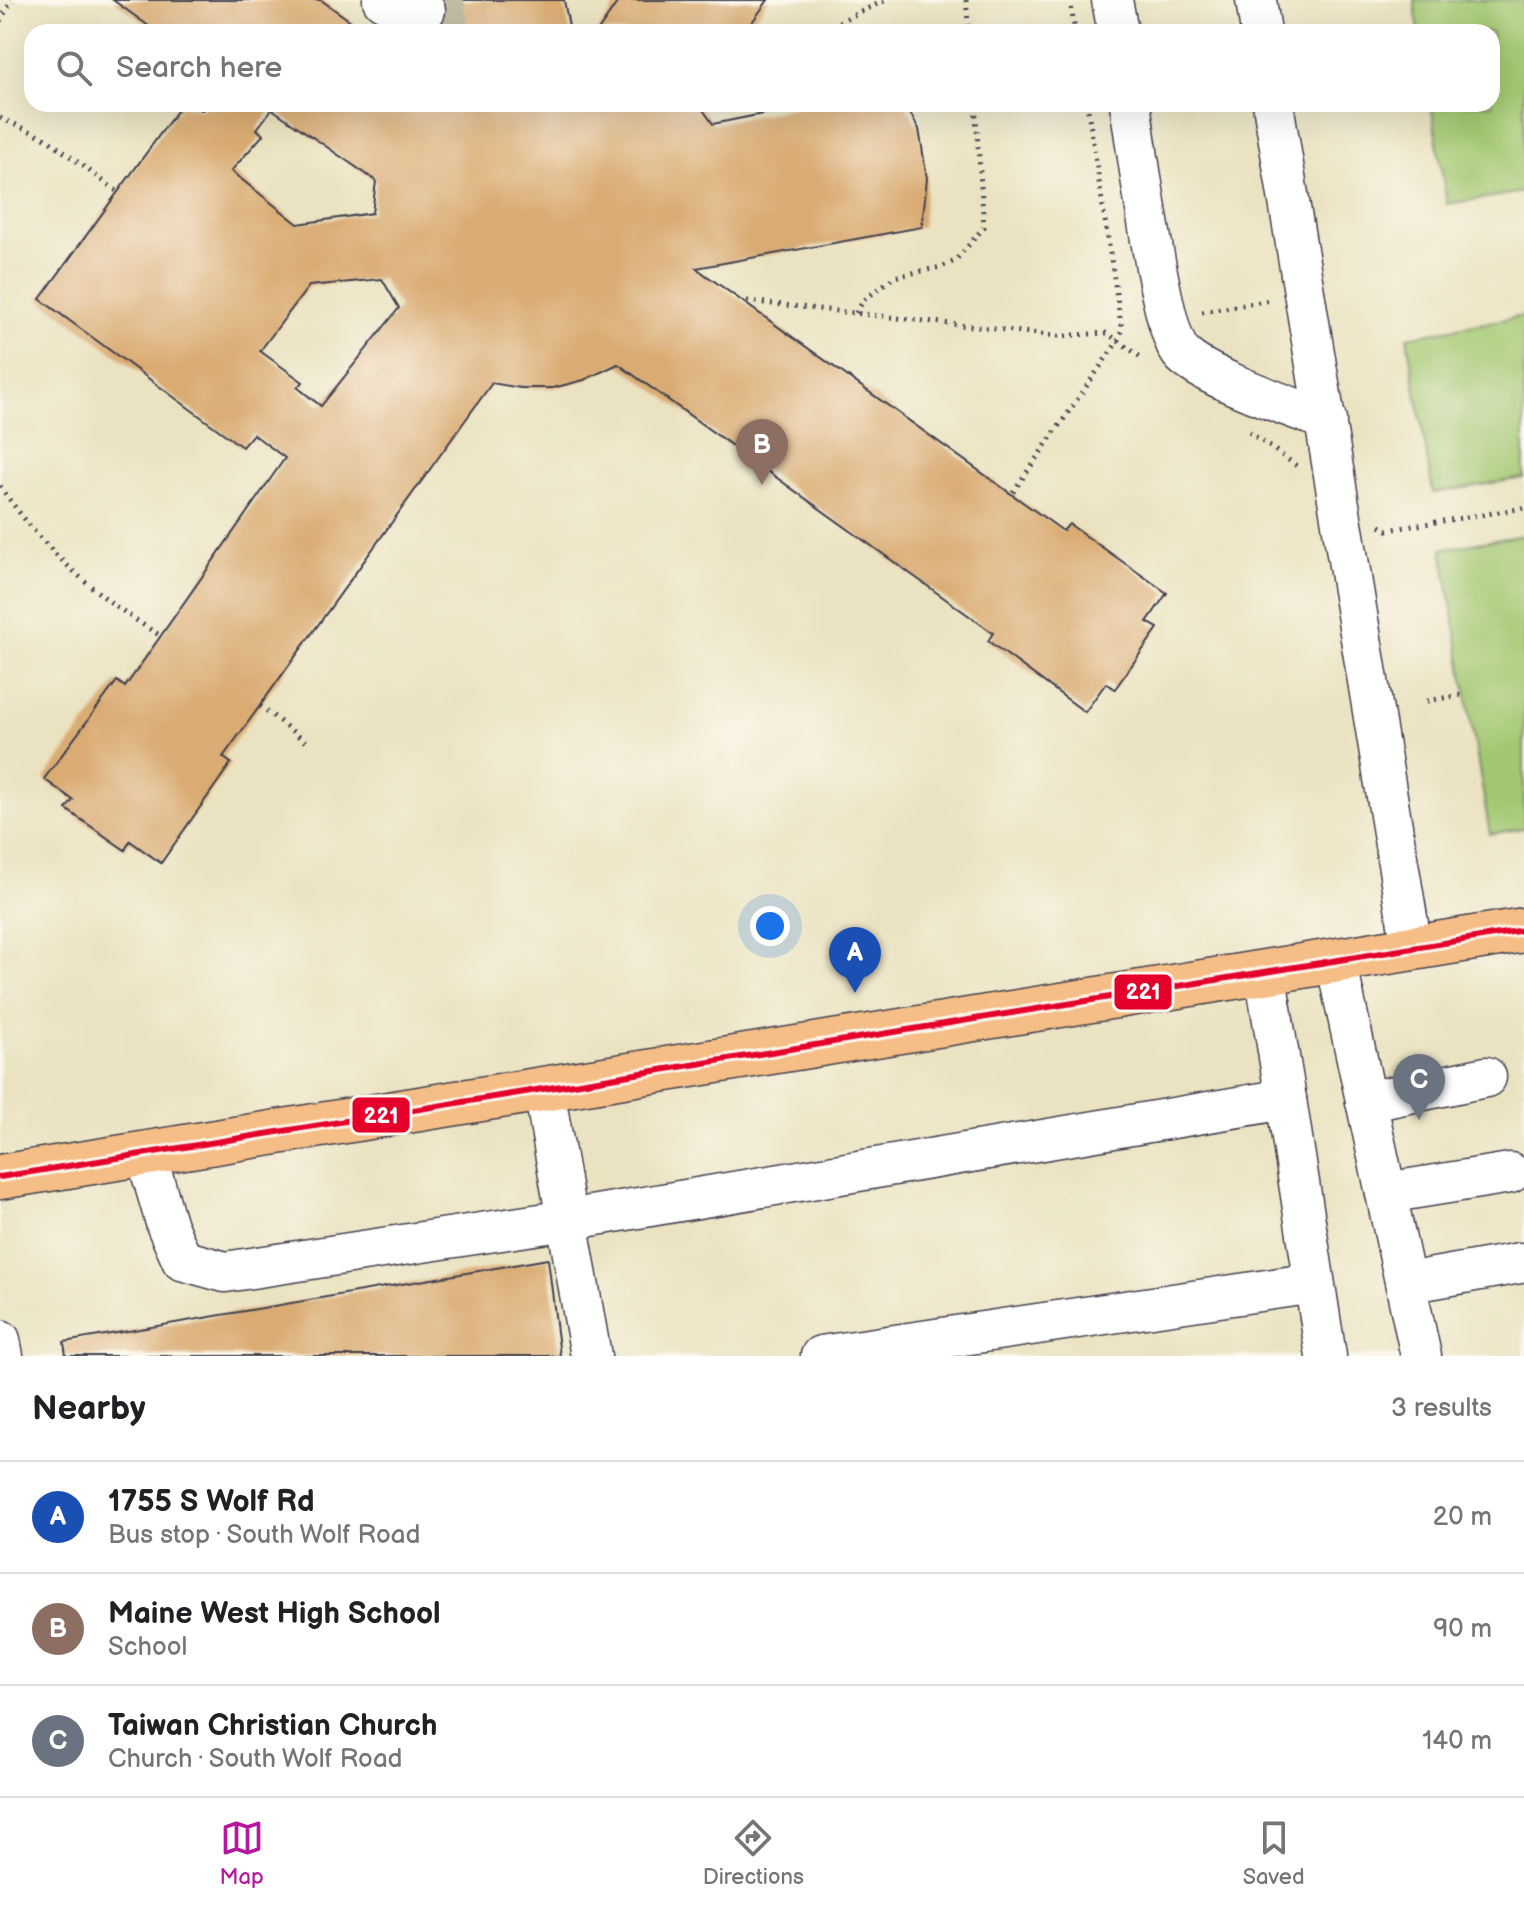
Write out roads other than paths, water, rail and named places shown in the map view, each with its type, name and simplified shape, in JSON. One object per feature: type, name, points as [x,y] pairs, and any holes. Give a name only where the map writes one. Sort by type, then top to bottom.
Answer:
[{"type":"main road","points":[[0,1177],[1524,930]]},
{"type":"lane","points":[[383,0],[406,11],[425,10]]},
{"type":"lane","points":[[1112,0],[1116,24]]},
{"type":"lane","points":[[1256,0],[1260,24]]},
{"type":"lane","points":[[1131,112],[1165,311],[1181,353],[1225,380],[1326,420]]},
{"type":"lane","points":[[1274,112],[1412,948]]},
{"type":"lane","points":[[1336,961],[1421,1356]]},
{"type":"lane","points":[[1265,972],[1326,1356]]},
{"type":"lane","points":[[1366,1102],[1486,1077]]},
{"type":"lane","points":[[544,1090],[591,1356]]},
{"type":"lane","points":[[146,1154],[167,1226],[182,1260],[225,1272],[567,1220],[1286,1099]]},
{"type":"lane","points":[[1386,1193],[1510,1173]]},
{"type":"lane","points":[[1406,1283],[1520,1263]]},
{"type":"lane","points":[[821,1356],[1314,1283]]},
{"type":"lane","points":[[0,1340],[3,1356]]},
{"type":"tunnel","points":[[425,10],[485,0]]},
{"type":"place","name":"Maine West High School","points":[[762,485]]},
{"type":"place","name":"1755 S Wolf Rd","points":[[855,993]]},
{"type":"place","name":"Taiwan Christian Church","points":[[1419,1120]]}]
